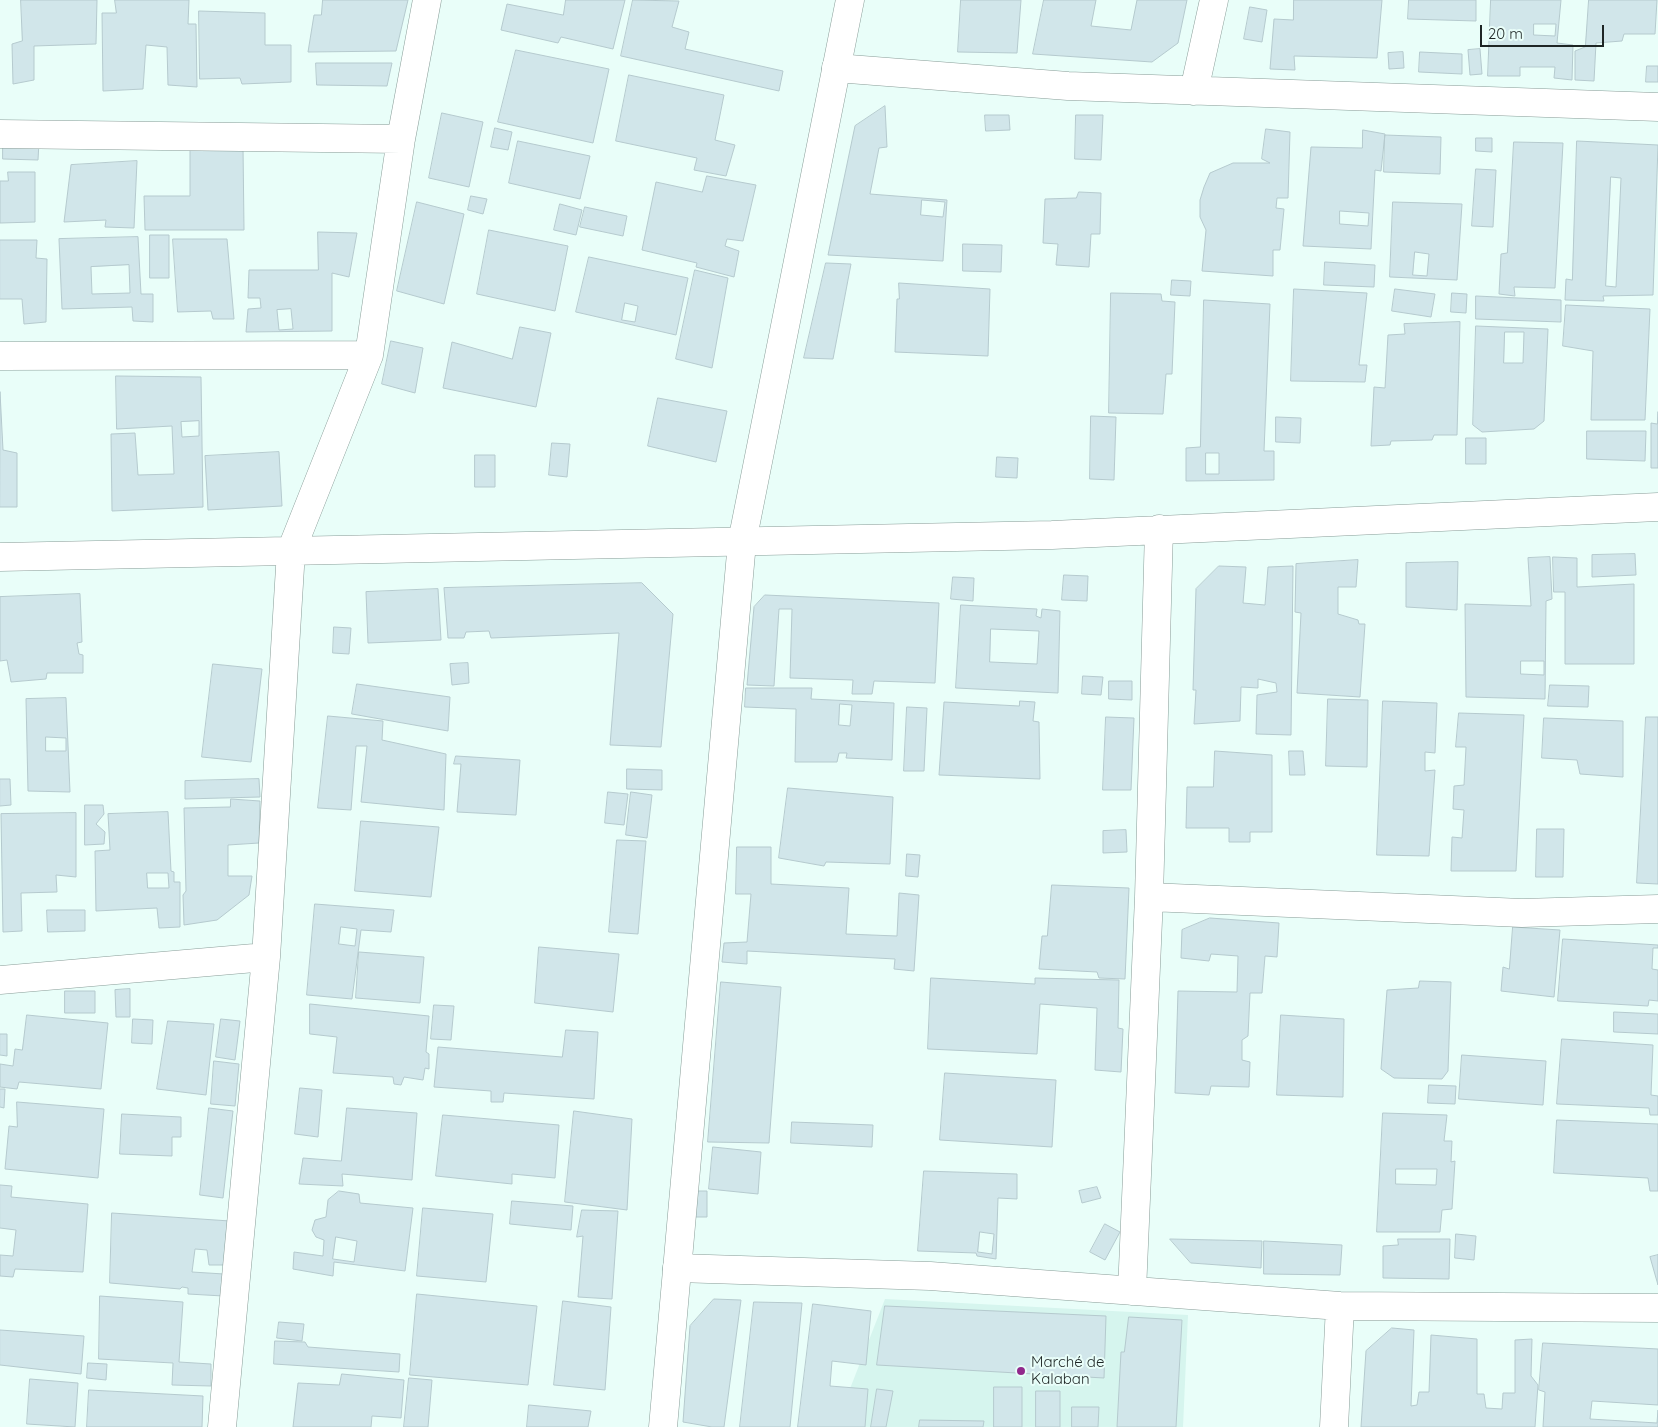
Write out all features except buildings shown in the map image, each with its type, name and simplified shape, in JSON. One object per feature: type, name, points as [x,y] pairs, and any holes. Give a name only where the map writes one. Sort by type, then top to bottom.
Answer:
[{"type":"street","points":[[222,1427],[266,957],[291,551],[369,355],[400,139],[427,0]]},
{"type":"street","points":[[663,1427],[742,542],[850,0]]},
{"type":"street","points":[[1194,91],[1214,0]]},
{"type":"street","points":[[836,68],[1068,86],[1658,107]]},
{"type":"street","points":[[0,134],[400,139]]},
{"type":"street","points":[[0,356],[369,355]]},
{"type":"street","points":[[0,557],[1052,536],[1159,529],[1658,507]]},
{"type":"street","points":[[1132,1291],[1148,897],[1159,529]]},
{"type":"street","points":[[1148,897],[1522,913],[1658,909]]},
{"type":"street","points":[[0,980],[266,957]]},
{"type":"street","points":[[676,1268],[930,1276],[1340,1306],[1658,1308]]},
{"type":"street","points":[[1334,1427],[1340,1306]]},
{"type":"shaded area","name":"Marché de Kalaban","points":[[885,1299],[1188,1315],[1183,1427],[835,1427]]},
{"type":"place","name":"Marché de Kalaban","points":[[1021,1371]]}]
